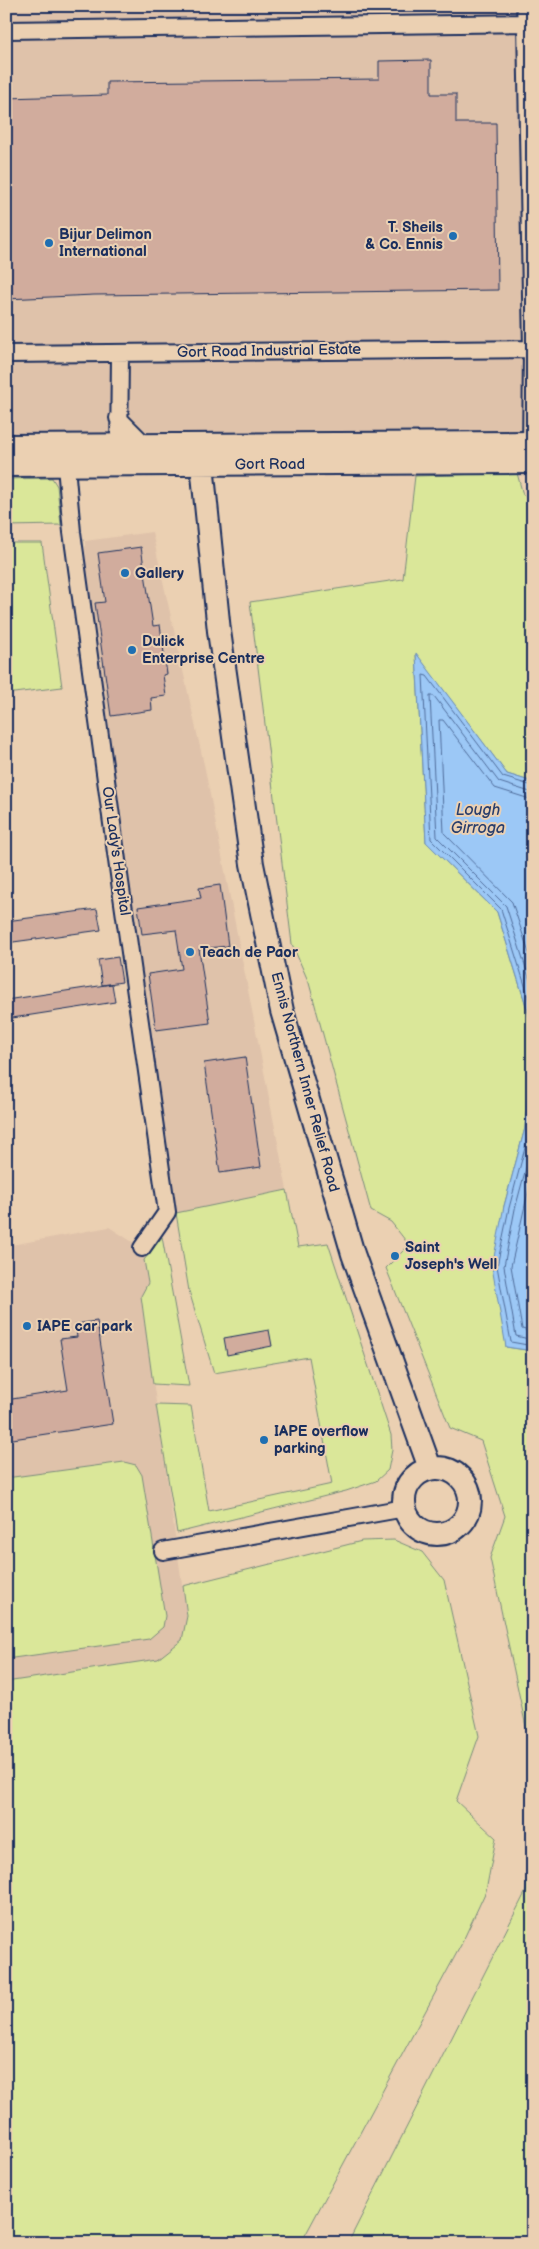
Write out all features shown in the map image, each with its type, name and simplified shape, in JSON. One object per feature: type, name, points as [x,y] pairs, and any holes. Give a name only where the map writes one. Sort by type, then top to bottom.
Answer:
[{"type":"street","points":[[525,6],[532,349],[532,452]]},
{"type":"street","points":[[6,30],[526,23]]},
{"type":"street","name":"Gort Road Industrial Estate","points":[[6,354],[532,349]]},
{"type":"street","points":[[119,455],[120,354]]},
{"type":"street","points":[[118,418],[145,445]]},
{"type":"street","points":[[91,445],[118,418]]},
{"type":"street","name":"Gort Road","points":[[6,465],[65,455],[91,445],[119,455],[145,445],[201,454]]},
{"type":"street","name":"Gort Road","points":[[6,446],[65,455],[532,452]]},
{"type":"street","name":"Ennis Northern Inner Relief Road","points":[[201,454],[219,631],[252,864],[282,1011],[353,1254],[430,1468]]},
{"type":"street","name":"Our Lady's Hospital","points":[[65,455],[72,532],[168,1212],[142,1248]]},
{"type":"street","points":[[430,1468],[452,1471],[461,1478],[467,1487],[470,1506],[463,1521],[456,1528],[446,1532],[433,1533],[417,1527],[410,1519],[405,1508],[404,1497],[411,1480],[419,1473],[430,1468]]},
{"type":"street","points":[[163,1551],[405,1508]]},
{"type":"shaded area","points":[[6,6],[533,6],[533,435],[6,437]]},
{"type":"shaded area","points":[[152,532],[205,769],[287,1190],[176,1213],[87,605],[85,541]]},
{"type":"shaded area","points":[[109,1227],[142,1248],[148,1283],[141,1297],[192,1654],[6,1688],[6,1246]]},
{"type":"green space","points":[[517,473],[523,495],[533,497],[533,782],[507,774],[416,654],[426,842],[497,912],[533,1028],[525,1128],[504,1206],[506,1347],[533,1351],[533,1760],[490,1558],[505,1516],[481,1441],[450,1428],[386,1268],[409,1245],[391,1222],[371,1211],[309,983],[292,944],[250,602],[403,579],[415,476]]},
{"type":"green space","points":[[52,478],[57,486],[61,525],[6,526],[6,479]]},
{"type":"green space","points":[[6,543],[42,543],[62,687],[6,694]]},
{"type":"green space","points":[[287,1190],[298,1247],[328,1243],[391,1435],[392,1450],[388,1470],[376,1481],[346,1491],[177,1533],[156,1405],[191,1406],[209,1511],[332,1484],[309,1357],[214,1373],[189,1291],[176,1213]]},
{"type":"green space","points":[[162,1237],[189,1386],[153,1384],[141,1296],[148,1283],[144,1260]]},
{"type":"green space","points":[[124,1462],[136,1465],[142,1475],[165,1616],[163,1627],[149,1639],[6,1659],[6,1478]]},
{"type":"green space","points":[[394,1540],[422,1552],[444,1580],[479,1736],[456,1801],[496,1838],[486,1891],[461,1945],[301,2243],[6,2243],[6,1682],[158,1659],[182,1640],[187,1616],[183,1586],[362,1541]]},
{"type":"green space","points":[[533,1823],[533,2243],[348,2243],[526,1891]]},
{"type":"water","name":"Lough Girroga","points":[[416,653],[507,774],[533,782],[533,1028],[497,912],[426,842]]},
{"type":"water","points":[[533,1034],[533,1351],[506,1347],[492,1267],[504,1206],[525,1128]]},
{"type":"building","points":[[431,60],[431,94],[456,94],[456,123],[496,123],[498,290],[94,295],[6,299],[6,98],[107,95],[107,82],[379,79],[379,61]]},
{"type":"building","name":"Dulick Enterprise Centre","points":[[141,547],[153,626],[160,625],[167,674],[163,675],[166,696],[151,698],[152,710],[111,716],[95,603],[105,602],[98,553]]},
{"type":"building","name":"Teach de Paor","points":[[220,885],[228,946],[199,949],[210,1023],[156,1030],[148,974],[182,969],[176,930],[142,934],[138,907],[201,898],[199,888]]},
{"type":"building","points":[[97,909],[101,930],[6,943],[6,921]]},
{"type":"building","points":[[118,957],[122,982],[102,985],[98,960]]},
{"type":"building","points":[[112,984],[115,1002],[6,1019],[6,1000]]},
{"type":"building","points":[[245,1057],[261,1167],[220,1173],[204,1063]]},
{"type":"building","points":[[97,1321],[113,1424],[6,1440],[6,1400],[68,1390],[60,1339],[77,1337],[75,1324]]},
{"type":"building","points":[[269,1330],[272,1346],[227,1355],[224,1338]]},
{"type":"place","name":"T. Sheils & Co. Ennis","points":[[453,236]]},
{"type":"place","name":"Bijur Delimon International","points":[[49,243]]},
{"type":"place","name":"Gallery","points":[[125,573]]},
{"type":"place","name":"Dulick Enterprise Centre","points":[[132,650]]},
{"type":"place","name":"Teach de Paor","points":[[190,952]]},
{"type":"place","name":"Saint Joseph's Well","points":[[395,1256]]},
{"type":"place","name":"IAPE car park","points":[[27,1326]]},
{"type":"place","name":"IAPE overflow parking","points":[[264,1440]]}]
